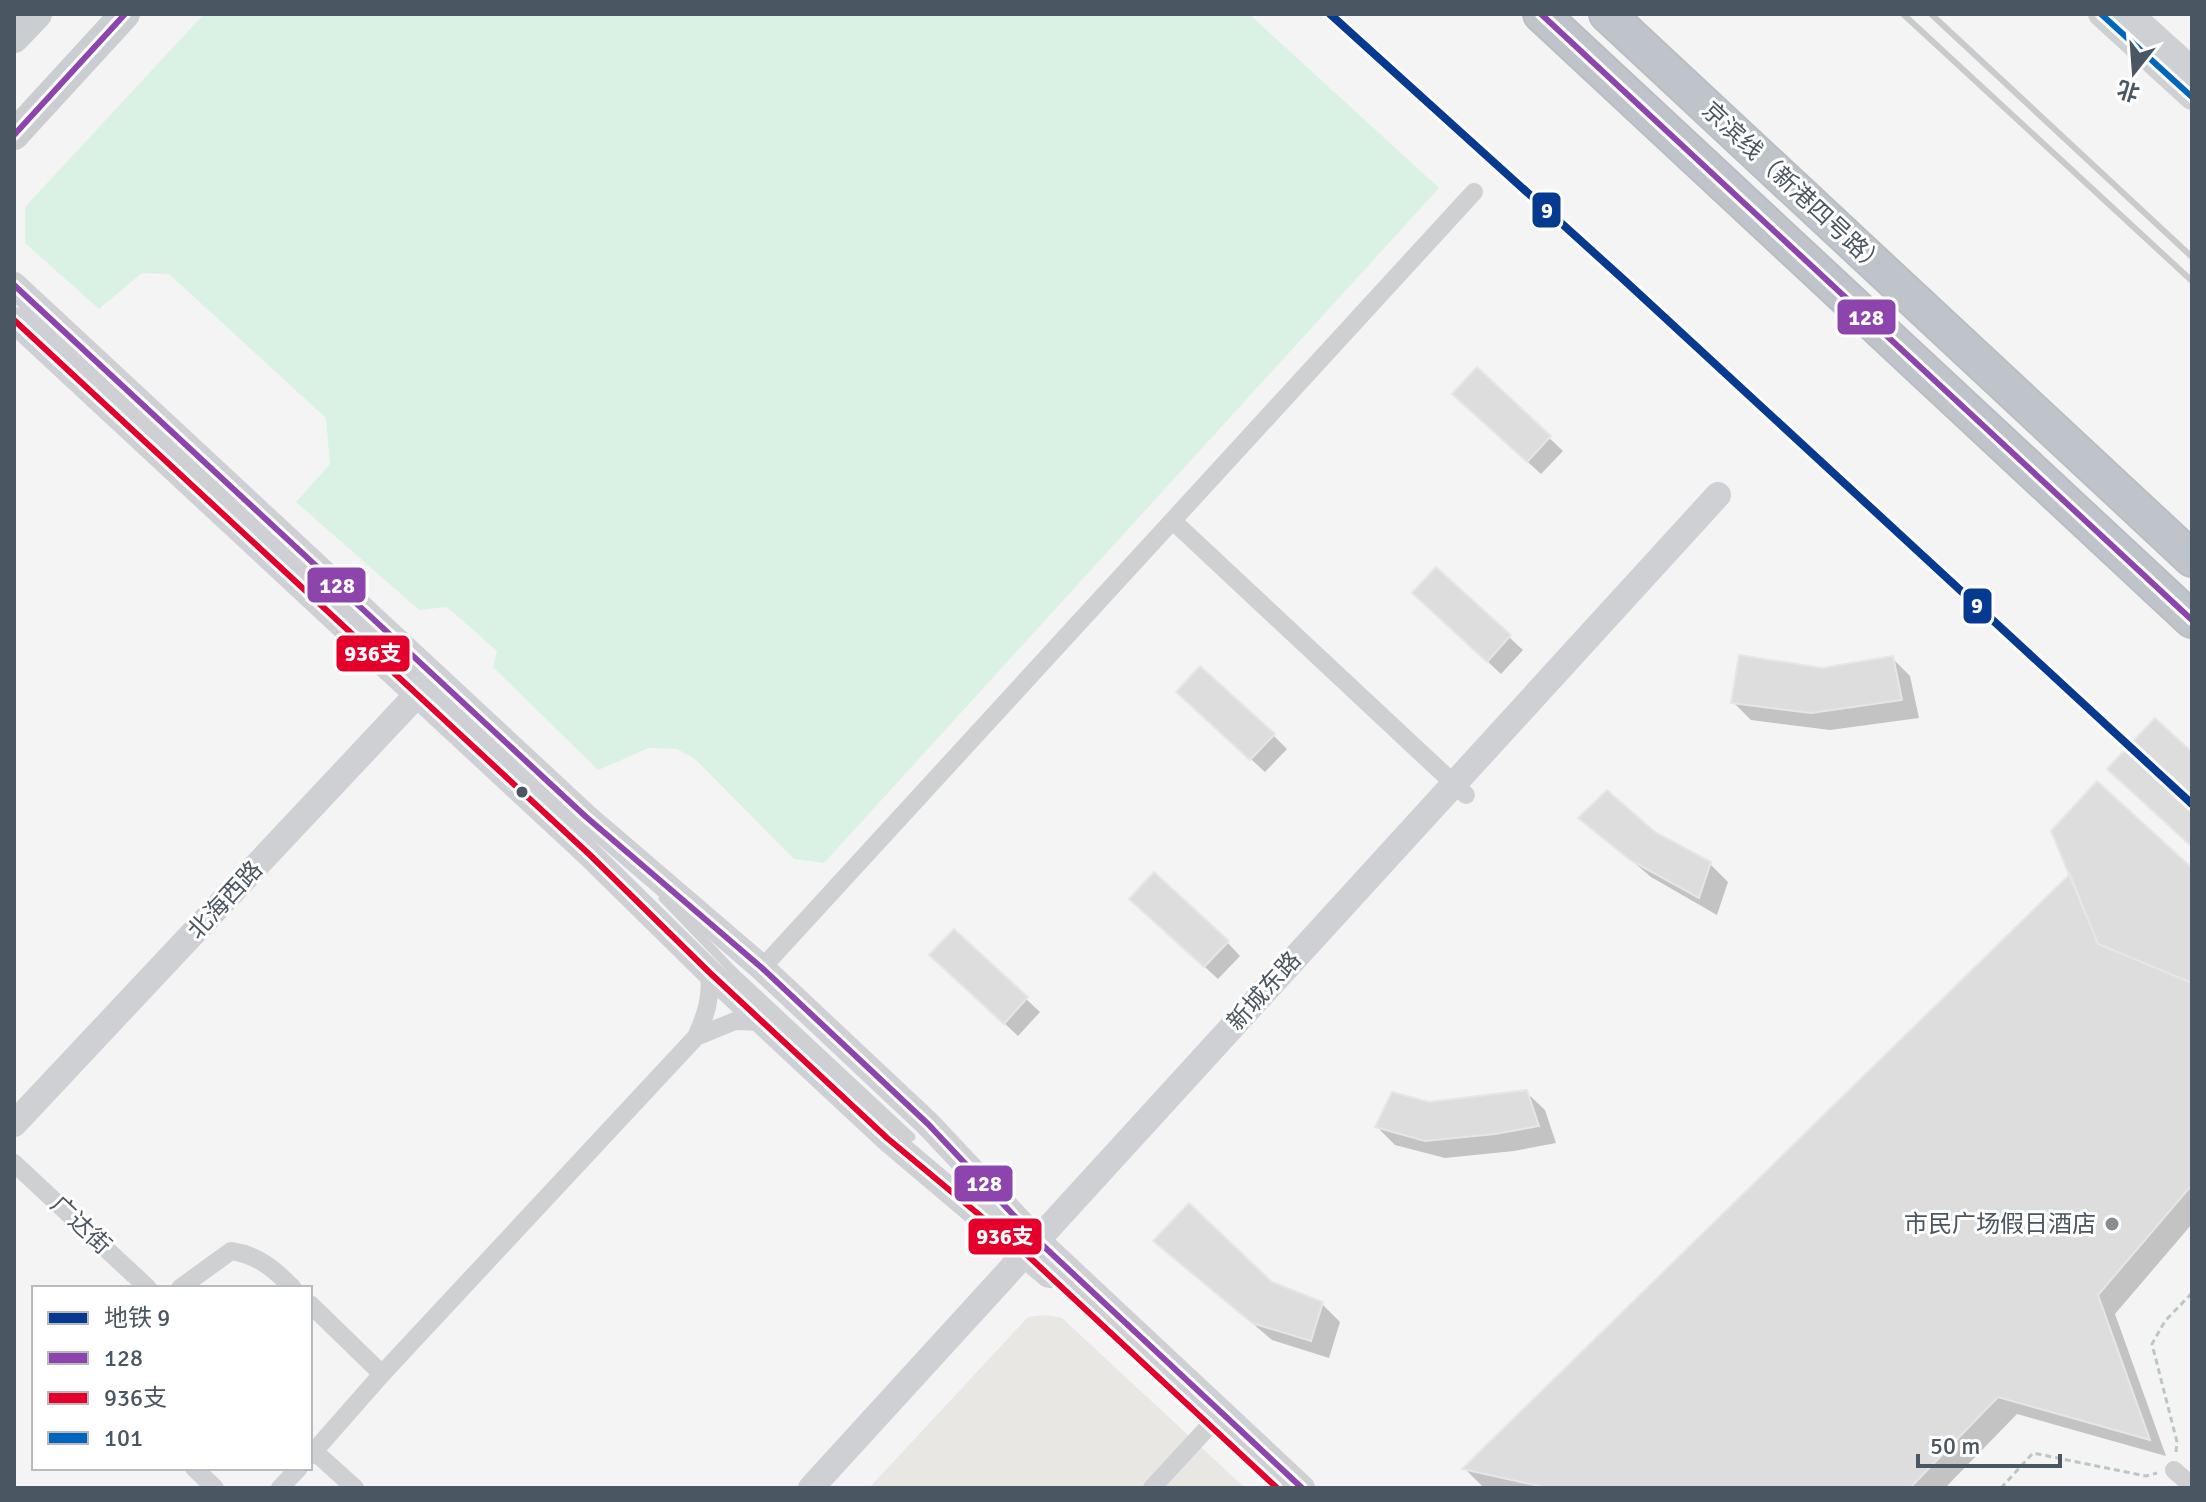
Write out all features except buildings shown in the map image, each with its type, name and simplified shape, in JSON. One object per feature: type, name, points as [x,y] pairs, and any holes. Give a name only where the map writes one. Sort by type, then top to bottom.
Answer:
[{"type":"highway","name":"京滨线（新港四号路）","points":[[1541,14],[2192,620]]},
{"type":"highway","name":"京滨线（新港四号路）","points":[[1607,14],[2192,559]]},
{"type":"main road","points":[[14,38],[37,14]]},
{"type":"main road","points":[[14,135],[125,14]]},
{"type":"main road","points":[[2101,14],[2192,97]]},
{"type":"main road","points":[[2130,14],[2192,70]]},
{"type":"main road","points":[[14,285],[426,685],[590,855],[709,972],[897,1147],[1037,1252],[1302,1488]]},
{"type":"main road","points":[[14,320],[426,685],[762,968],[928,1124],[1037,1252],[1277,1488]]},
{"type":"main road","name":"新城东路","points":[[831,1488],[1037,1252],[1725,499]]},
{"type":"main road","name":"北海西路","points":[[14,1124],[426,685]]},
{"type":"main road","name":"新城东路","points":[[811,1488],[1037,1252]]},
{"type":"street","points":[[762,968],[1474,192]]},
{"type":"street","points":[[1173,521],[1460,789]]},
{"type":"street","points":[[355,1488],[312,1454],[382,1374],[696,1037],[707,1012],[711,987],[709,972]]},
{"type":"street","points":[[696,1037],[735,1021],[763,1022]]},
{"type":"street","name":"广达街","points":[[14,1163],[146,1286]]},
{"type":"street","points":[[182,1286],[231,1251],[248,1253],[269,1265],[291,1286]]},
{"type":"street","points":[[312,1306],[382,1374]]},
{"type":"street","points":[[1152,1488],[1210,1425]]},
{"type":"street","points":[[196,1470],[215,1488]]},
{"type":"street","points":[[280,1488],[297,1470]]},
{"type":"street","points":[[2174,1470],[2192,1486]]},
{"type":"lane","points":[[585,816],[734,972],[911,1137]]},
{"type":"path","points":[[2001,1488],[2033,1453],[2146,1476],[2174,1470],[2177,1442],[2152,1344],[2165,1321],[2192,1293]]},
{"type":"shaded area","points":[[1046,1315],[1062,1318],[1245,1488],[869,1488],[1028,1317]]},
{"type":"green space","points":[[204,14],[1249,14],[1439,188],[824,863],[794,859],[695,759],[677,749],[649,748],[598,770],[493,667],[497,651],[447,607],[419,610],[296,502],[330,464],[326,418],[169,274],[142,273],[99,309],[25,243],[25,207]]},
{"type":"railway","points":[[1903,14],[2192,281]]},
{"type":"railway","points":[[1931,14],[2192,257]]},
{"type":"metro line","name":"9","points":[[1330,14],[1623,279],[2192,804]]},
{"type":"transit line","name":"128","points":[[14,135],[125,14]]},
{"type":"transit line","name":"128","points":[[1541,14],[2192,620]]},
{"type":"transit line","name":"101","points":[[2101,14],[2192,97]]},
{"type":"transit line","name":"128","points":[[14,285],[585,816],[762,968],[928,1124],[1037,1240],[1302,1488]]},
{"type":"transit line","name":"936支","points":[[14,320],[590,855],[709,972],[887,1138],[1025,1253],[1277,1488]]},
{"type":"place","name":"市民广场假日酒店","points":[[2112,1224]]}]
